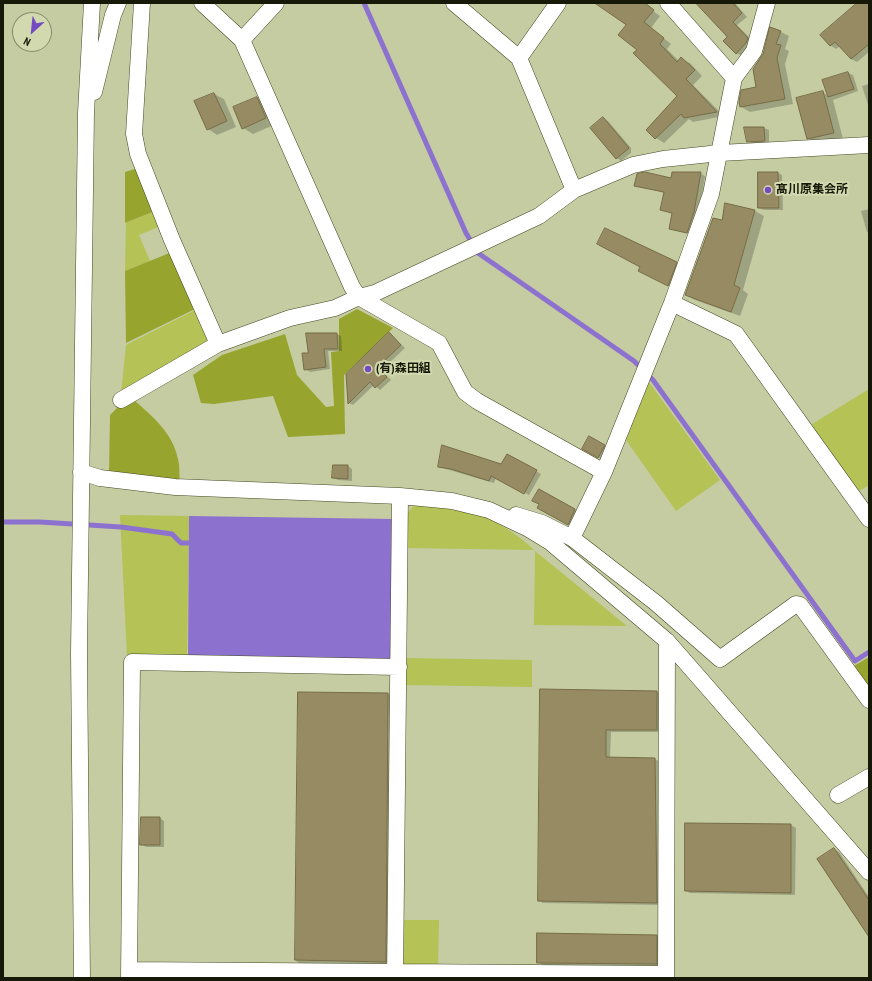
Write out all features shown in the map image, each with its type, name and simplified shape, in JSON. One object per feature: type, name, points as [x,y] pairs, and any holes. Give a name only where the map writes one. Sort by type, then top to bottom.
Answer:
[{"type":"street","points":[[82,978],[79,653],[86,113],[92,3]]},
{"type":"street","points":[[86,113],[94,93],[113,15],[118,3]]},
{"type":"street","points":[[142,3],[134,134],[138,154],[172,240],[218,344]]},
{"type":"street","points":[[202,3],[242,40],[352,287],[359,297],[439,343],[465,392],[477,401],[604,472]]},
{"type":"street","points":[[242,40],[276,3]]},
{"type":"street","points":[[454,3],[519,58],[574,190]]},
{"type":"street","points":[[519,58],[558,3]]},
{"type":"street","points":[[668,3],[734,78]]},
{"type":"street","points":[[572,538],[604,472],[672,303],[711,194],[734,78],[754,50],[767,3]]},
{"type":"street","points":[[121,400],[218,344],[290,318],[336,308],[359,297],[375,293],[539,216],[574,190],[633,165],[664,159],[720,153],[869,145]]},
{"type":"street","points":[[672,303],[736,334],[863,499],[869,519]]},
{"type":"street","points":[[81,472],[100,478],[175,488],[400,496],[452,501],[489,510],[510,513],[542,523],[572,538],[656,602],[720,659],[796,604],[800,605],[869,700]]},
{"type":"street","points":[[395,975],[400,496]]},
{"type":"street","points":[[489,510],[527,528],[550,542],[667,641],[826,820],[869,872]]},
{"type":"street","points":[[399,667],[132,662],[129,974],[666,976],[667,641]]},
{"type":"street","points":[[838,795],[869,777]]},
{"type":"green space","points":[[138,168],[155,211],[125,223],[125,172]]},
{"type":"green space","points":[[155,211],[161,226],[139,235],[150,261],[125,271],[126,223]]},
{"type":"green space","points":[[172,252],[197,308],[126,343],[125,271]]},
{"type":"green space","points":[[197,309],[212,341],[121,394],[126,345]]},
{"type":"green space","points":[[357,309],[393,328],[344,375],[345,434],[288,437],[273,396],[214,404],[201,403],[193,375],[222,355],[285,334],[297,375],[326,407],[334,406],[331,352],[339,351],[339,319]]},
{"type":"green space","points":[[649,382],[720,480],[676,511],[626,440]]},
{"type":"green space","points":[[869,389],[869,485],[856,493],[809,426]]},
{"type":"green space","points":[[134,400],[161,426],[172,441],[179,462],[180,484],[109,475],[110,415],[119,406]]},
{"type":"green space","points":[[414,505],[451,507],[474,512],[506,528],[534,550],[406,548],[406,515]]},
{"type":"green space","points":[[120,515],[189,516],[187,658],[127,657]]},
{"type":"green space","points":[[535,551],[627,626],[534,625]]},
{"type":"green space","points":[[869,657],[869,687],[854,666]]},
{"type":"green space","points":[[404,658],[532,660],[532,687],[404,685]]},
{"type":"green space","points":[[402,920],[439,920],[438,966],[401,966]]},
{"type":"shaded area","points":[[189,516],[393,519],[391,660],[188,658]]},
{"type":"building","points":[[595,3],[645,3],[654,10],[644,22],[664,38],[660,44],[677,62],[681,57],[695,70],[686,79],[717,112],[684,118],[681,114],[655,139],[646,130],[677,96],[633,53],[637,50],[618,35],[626,25]]},
{"type":"building","points":[[696,3],[733,3],[742,13],[733,22],[748,38],[746,43],[736,54],[723,41],[727,37]]},
{"type":"building","points":[[857,3],[869,3],[869,44],[851,59],[835,42],[830,46],[820,35]]},
{"type":"building","points":[[770,27],[781,31],[776,44],[781,45],[777,58],[785,99],[740,107],[739,102],[741,90],[756,87],[753,69],[763,54]]},
{"type":"building","points":[[848,72],[854,89],[828,97],[822,80]]},
{"type":"building","points":[[823,91],[834,133],[807,139],[796,98]]},
{"type":"building","points":[[214,93],[227,121],[207,130],[194,101]]},
{"type":"building","points":[[257,97],[266,118],[242,129],[233,107]]},
{"type":"building","points":[[603,117],[629,148],[616,159],[590,128]]},
{"type":"building","points":[[744,127],[764,127],[765,141],[747,142]]},
{"type":"building","points":[[645,172],[671,178],[672,172],[701,172],[694,212],[687,233],[669,229],[672,213],[660,210],[664,192],[634,186],[637,174]]},
{"type":"building","name":"髙川原集会所","points":[[758,172],[778,172],[779,208],[758,208]]},
{"type":"building","points":[[725,203],[755,210],[734,285],[740,288],[731,312],[685,295],[713,218],[722,220]]},
{"type":"building","points":[[605,228],[677,262],[668,286],[638,271],[640,267],[597,244]]},
{"type":"building","points":[[389,332],[401,345],[382,363],[386,367],[381,371],[387,377],[375,388],[370,382],[348,404],[346,374]]},
{"type":"building","points":[[306,333],[337,333],[338,349],[324,349],[326,367],[304,370],[302,353],[308,353]]},
{"type":"building","points":[[589,436],[605,445],[598,458],[582,449]]},
{"type":"building","points":[[442,445],[501,464],[507,454],[537,470],[524,494],[491,476],[489,481],[451,469],[438,467]]},
{"type":"building","points":[[333,465],[348,465],[348,479],[332,478]]},
{"type":"building","points":[[539,489],[575,509],[568,525],[537,508],[539,504],[532,501]]},
{"type":"building","points":[[540,689],[657,691],[657,730],[606,730],[606,757],[655,758],[657,903],[538,901]]},
{"type":"building","points":[[298,692],[388,693],[386,962],[295,960]]},
{"type":"building","points":[[141,817],[160,817],[160,845],[140,845]]},
{"type":"building","points":[[685,823],[791,824],[791,893],[685,891]]},
{"type":"building","points":[[834,848],[869,900],[869,937],[817,859]]},
{"type":"building","points":[[537,933],[657,935],[657,964],[537,963]]},
{"type":"waterway","points":[[364,3],[466,233],[478,253],[634,361],[653,380],[855,661],[869,652]]},
{"type":"waterway","points":[[3,522],[40,522],[121,527],[172,534],[181,543],[196,543]]},
{"type":"place","name":"髙川原集会所","points":[[768,190]]},
{"type":"place","name":"(有)森田組","points":[[368,369]]}]
